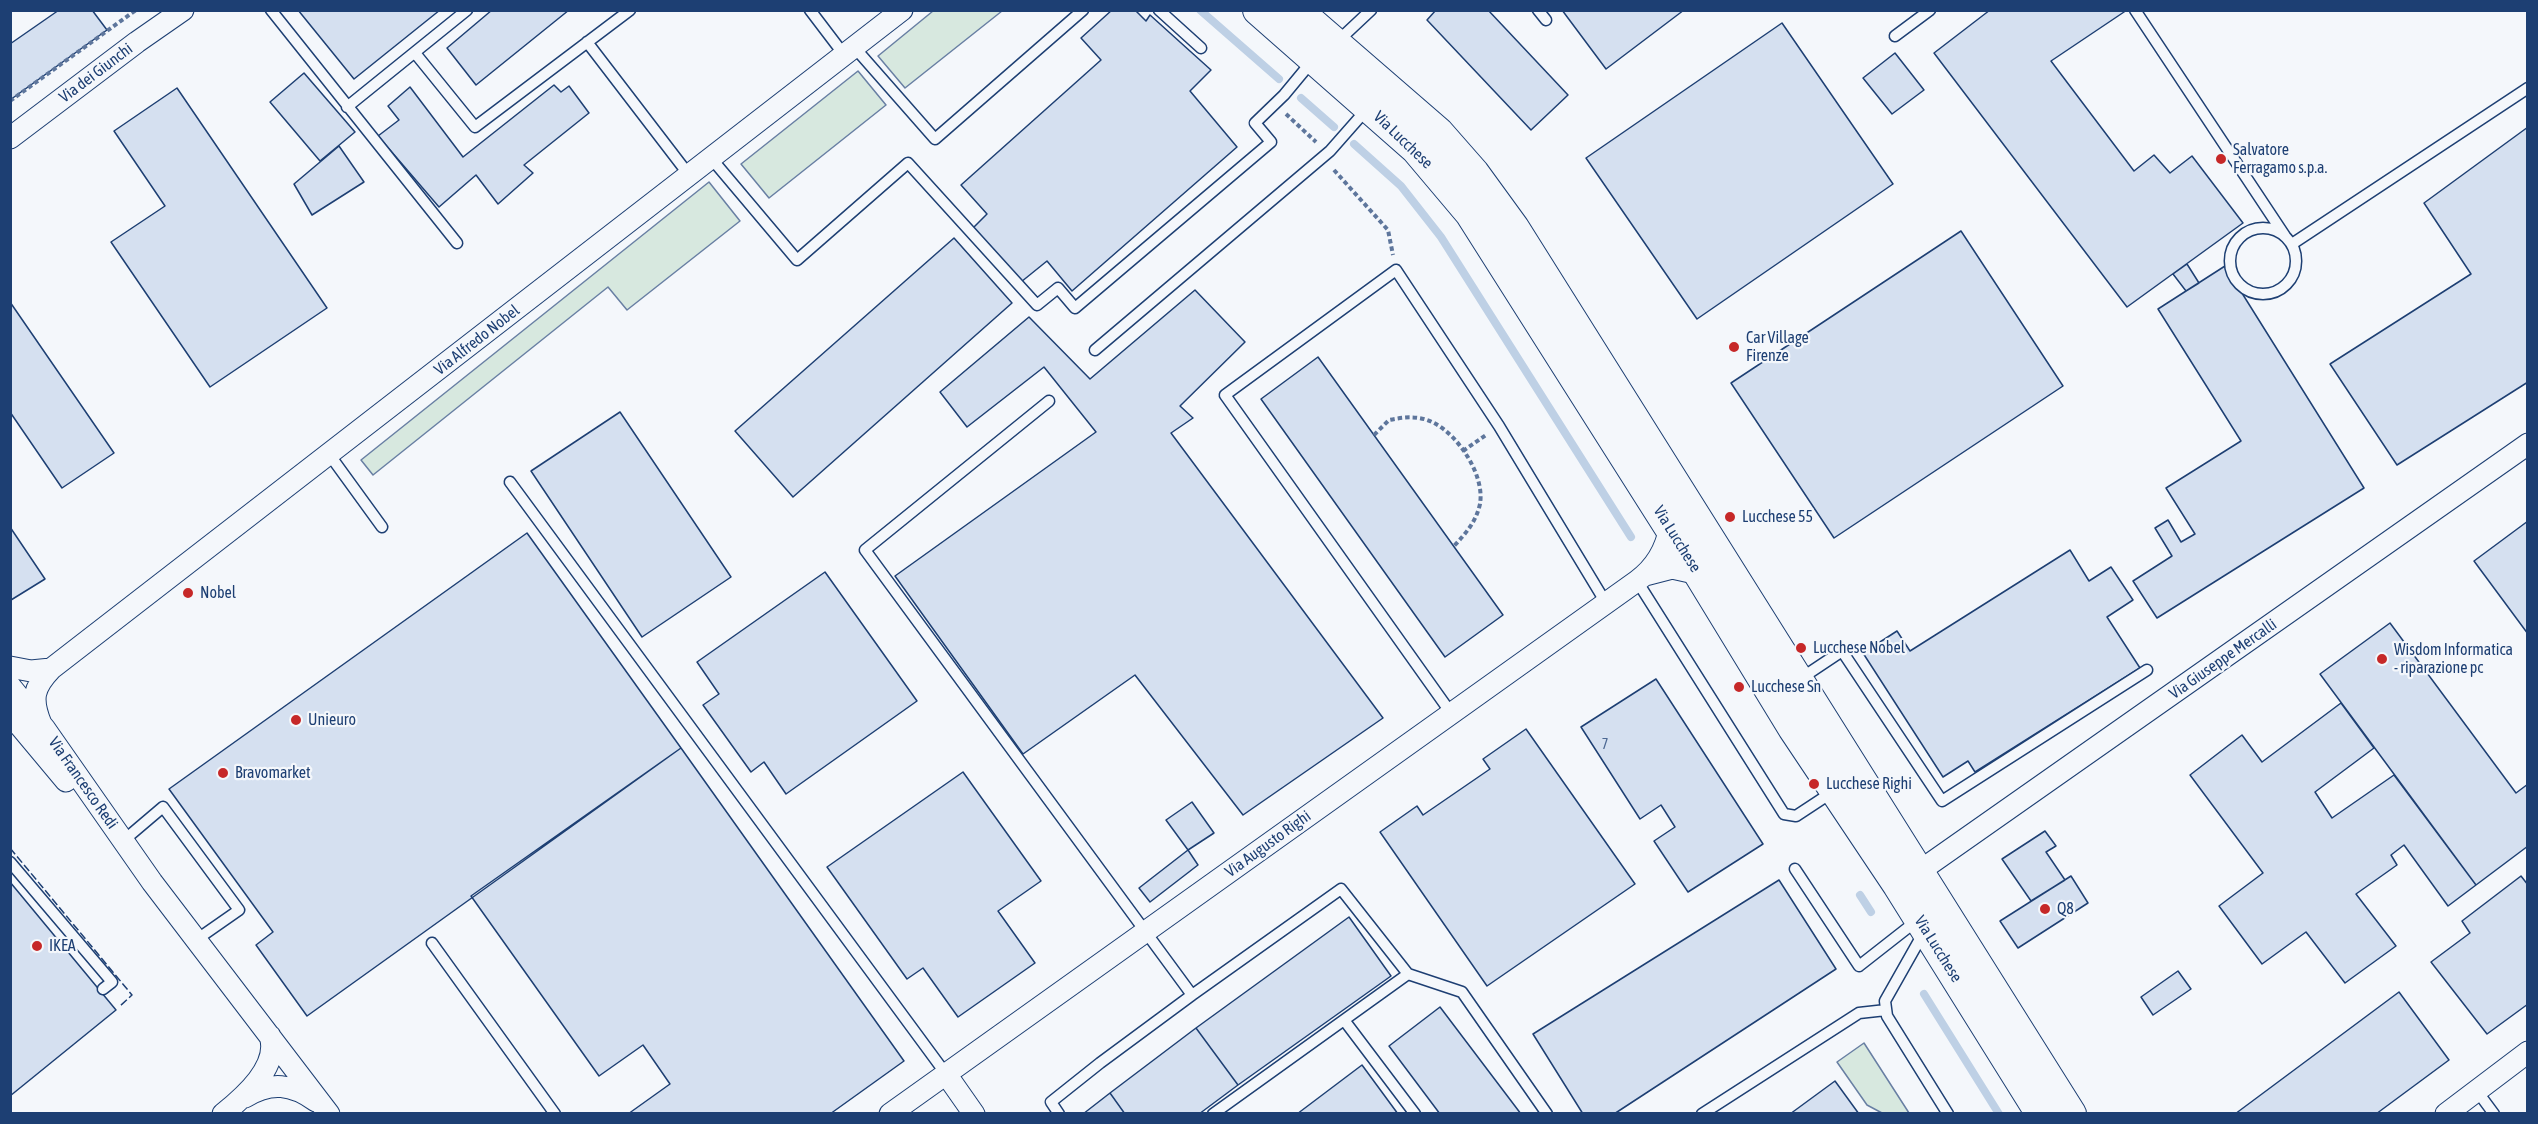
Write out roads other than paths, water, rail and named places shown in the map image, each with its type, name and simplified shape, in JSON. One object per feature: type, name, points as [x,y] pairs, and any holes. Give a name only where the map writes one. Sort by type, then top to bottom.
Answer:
[{"type":"main road","name":"Via Lucchese","points":[[1258,10],[1318,58],[1438,132],[1474,173],[1514,228],[1917,873],[2071,1113]]},
{"type":"main road","name":"Via Lucchese","points":[[1297,10],[1318,58],[1364,113],[1416,149],[1470,213],[1700,574],[1793,728],[1922,924],[2041,1113]]},
{"type":"street","name":"Via dei Giunchi","points":[[10,138],[183,10]]},
{"type":"street","name":"Via Alfredo Nobel","points":[[41,724],[34,709],[34,699],[40,682],[51,669],[903,10]]},
{"type":"street","name":"Via Giuseppe Mercalli","points":[[1917,873],[2528,444]]},
{"type":"street","name":"Via Augusto Righi","points":[[890,1113],[1641,578],[1664,549],[1670,527]]},
{"type":"street","name":"Via Augusto Righi","points":[[1641,578],[1672,568],[1700,574]]},
{"type":"street","points":[[10,667],[31,671],[51,669]]},
{"type":"street","name":"Via Francesco Redi","points":[[10,686],[41,724],[152,882],[327,1110]]},
{"type":"street","name":"Via Francesco Redi","points":[[10,714],[152,882]]},
{"type":"street","points":[[224,1113],[254,1084],[269,1060],[272,1044],[270,1036]]},
{"type":"street","points":[[2446,1113],[2528,1053]]},
{"type":"street","points":[[946,1074],[974,1113]]},
{"type":"street","points":[[240,1100],[256,1091],[282,1085],[303,1092],[327,1110]]},
{"type":"lane","points":[[271,10],[457,243]]},
{"type":"lane","points":[[347,107],[467,10]]},
{"type":"lane","points":[[415,52],[475,127],[630,10]]},
{"type":"lane","points":[[810,10],[936,138],[1083,10]]},
{"type":"lane","points":[[1159,10],[1201,48]]},
{"type":"lane","points":[[711,158],[797,260],[908,163],[1037,305],[1058,288],[1075,308],[1271,142],[1255,123],[1318,58],[1371,10]]},
{"type":"lane","points":[[1538,10],[1546,20]]},
{"type":"lane","points":[[1895,36],[1930,10]]},
{"type":"lane","points":[[2134,10],[2288,240],[2295,255],[2296,266],[2292,277],[2276,291],[2254,292],[2244,287],[2236,279],[2231,269],[2230,258],[2238,238],[2256,228],[2276,230],[2288,240]]},
{"type":"lane","points":[[587,42],[689,175]]},
{"type":"lane","points":[[2288,240],[2528,88]]},
{"type":"lane","points":[[1095,350],[1322,157],[1364,113]]},
{"type":"lane","points":[[1451,713],[1225,395],[1396,270],[1499,426],[1606,603]]},
{"type":"lane","points":[[1049,401],[865,550],[1192,995]]},
{"type":"lane","points":[[329,454],[382,527]]},
{"type":"lane","points":[[510,482],[946,1074]]},
{"type":"lane","points":[[1641,578],[1784,814],[1796,816],[1834,791]]},
{"type":"lane","points":[[1798,681],[1842,651],[1942,801],[2147,670]]},
{"type":"lane","points":[[123,841],[163,807],[239,910],[196,940]]},
{"type":"lane","points":[[10,862],[112,982],[103,989]]},
{"type":"lane","points":[[1795,869],[1859,966],[1922,924]]},
{"type":"lane","points":[[1059,1113],[1051,1102],[1100,1063],[1341,889],[1408,974],[1462,992],[1547,1113]]},
{"type":"lane","points":[[1922,924],[1885,1001],[1886,1010],[1887,1016],[1948,1113]]},
{"type":"lane","points":[[432,943],[555,1113]]},
{"type":"lane","points":[[1213,1113],[1408,974]]},
{"type":"lane","points":[[1702,1113],[1859,1013],[1886,1010]]},
{"type":"lane","points":[[1344,1020],[1415,1113]]},
{"type":"lane","points":[[2477,1091],[2494,1113]]},
{"type":"waterway","points":[[1200,10],[1279,79]]},
{"type":"waterway","points":[[1301,98],[1334,127]]},
{"type":"waterway","points":[[1354,144],[1401,186],[1441,237],[1631,537]]},
{"type":"waterway","points":[[1860,895],[1871,912]]},
{"type":"waterway","points":[[1924,994],[1999,1114]]},
{"type":"place","name":"Salvatore Ferragamo s.p.a.","points":[[2221,159]]},
{"type":"place","name":"Car Village Firenze","points":[[1734,347]]},
{"type":"place","name":"Lucchese 55","points":[[1730,517]]},
{"type":"place","name":"Nobel","points":[[188,593]]},
{"type":"place","name":"Lucchese Nobel","points":[[1801,648]]},
{"type":"place","name":"Wisdom Informatica - riparazione pc","points":[[2382,659]]},
{"type":"place","name":"Lucchese Sn","points":[[1739,687]]},
{"type":"place","name":"Unieuro","points":[[296,720]]},
{"type":"place","name":"Bravomarket","points":[[223,773]]},
{"type":"place","name":"Lucchese Righi","points":[[1814,784]]},
{"type":"place","name":"Q8","points":[[2045,909]]},
{"type":"place","name":"IKEA","points":[[37,946]]}]
